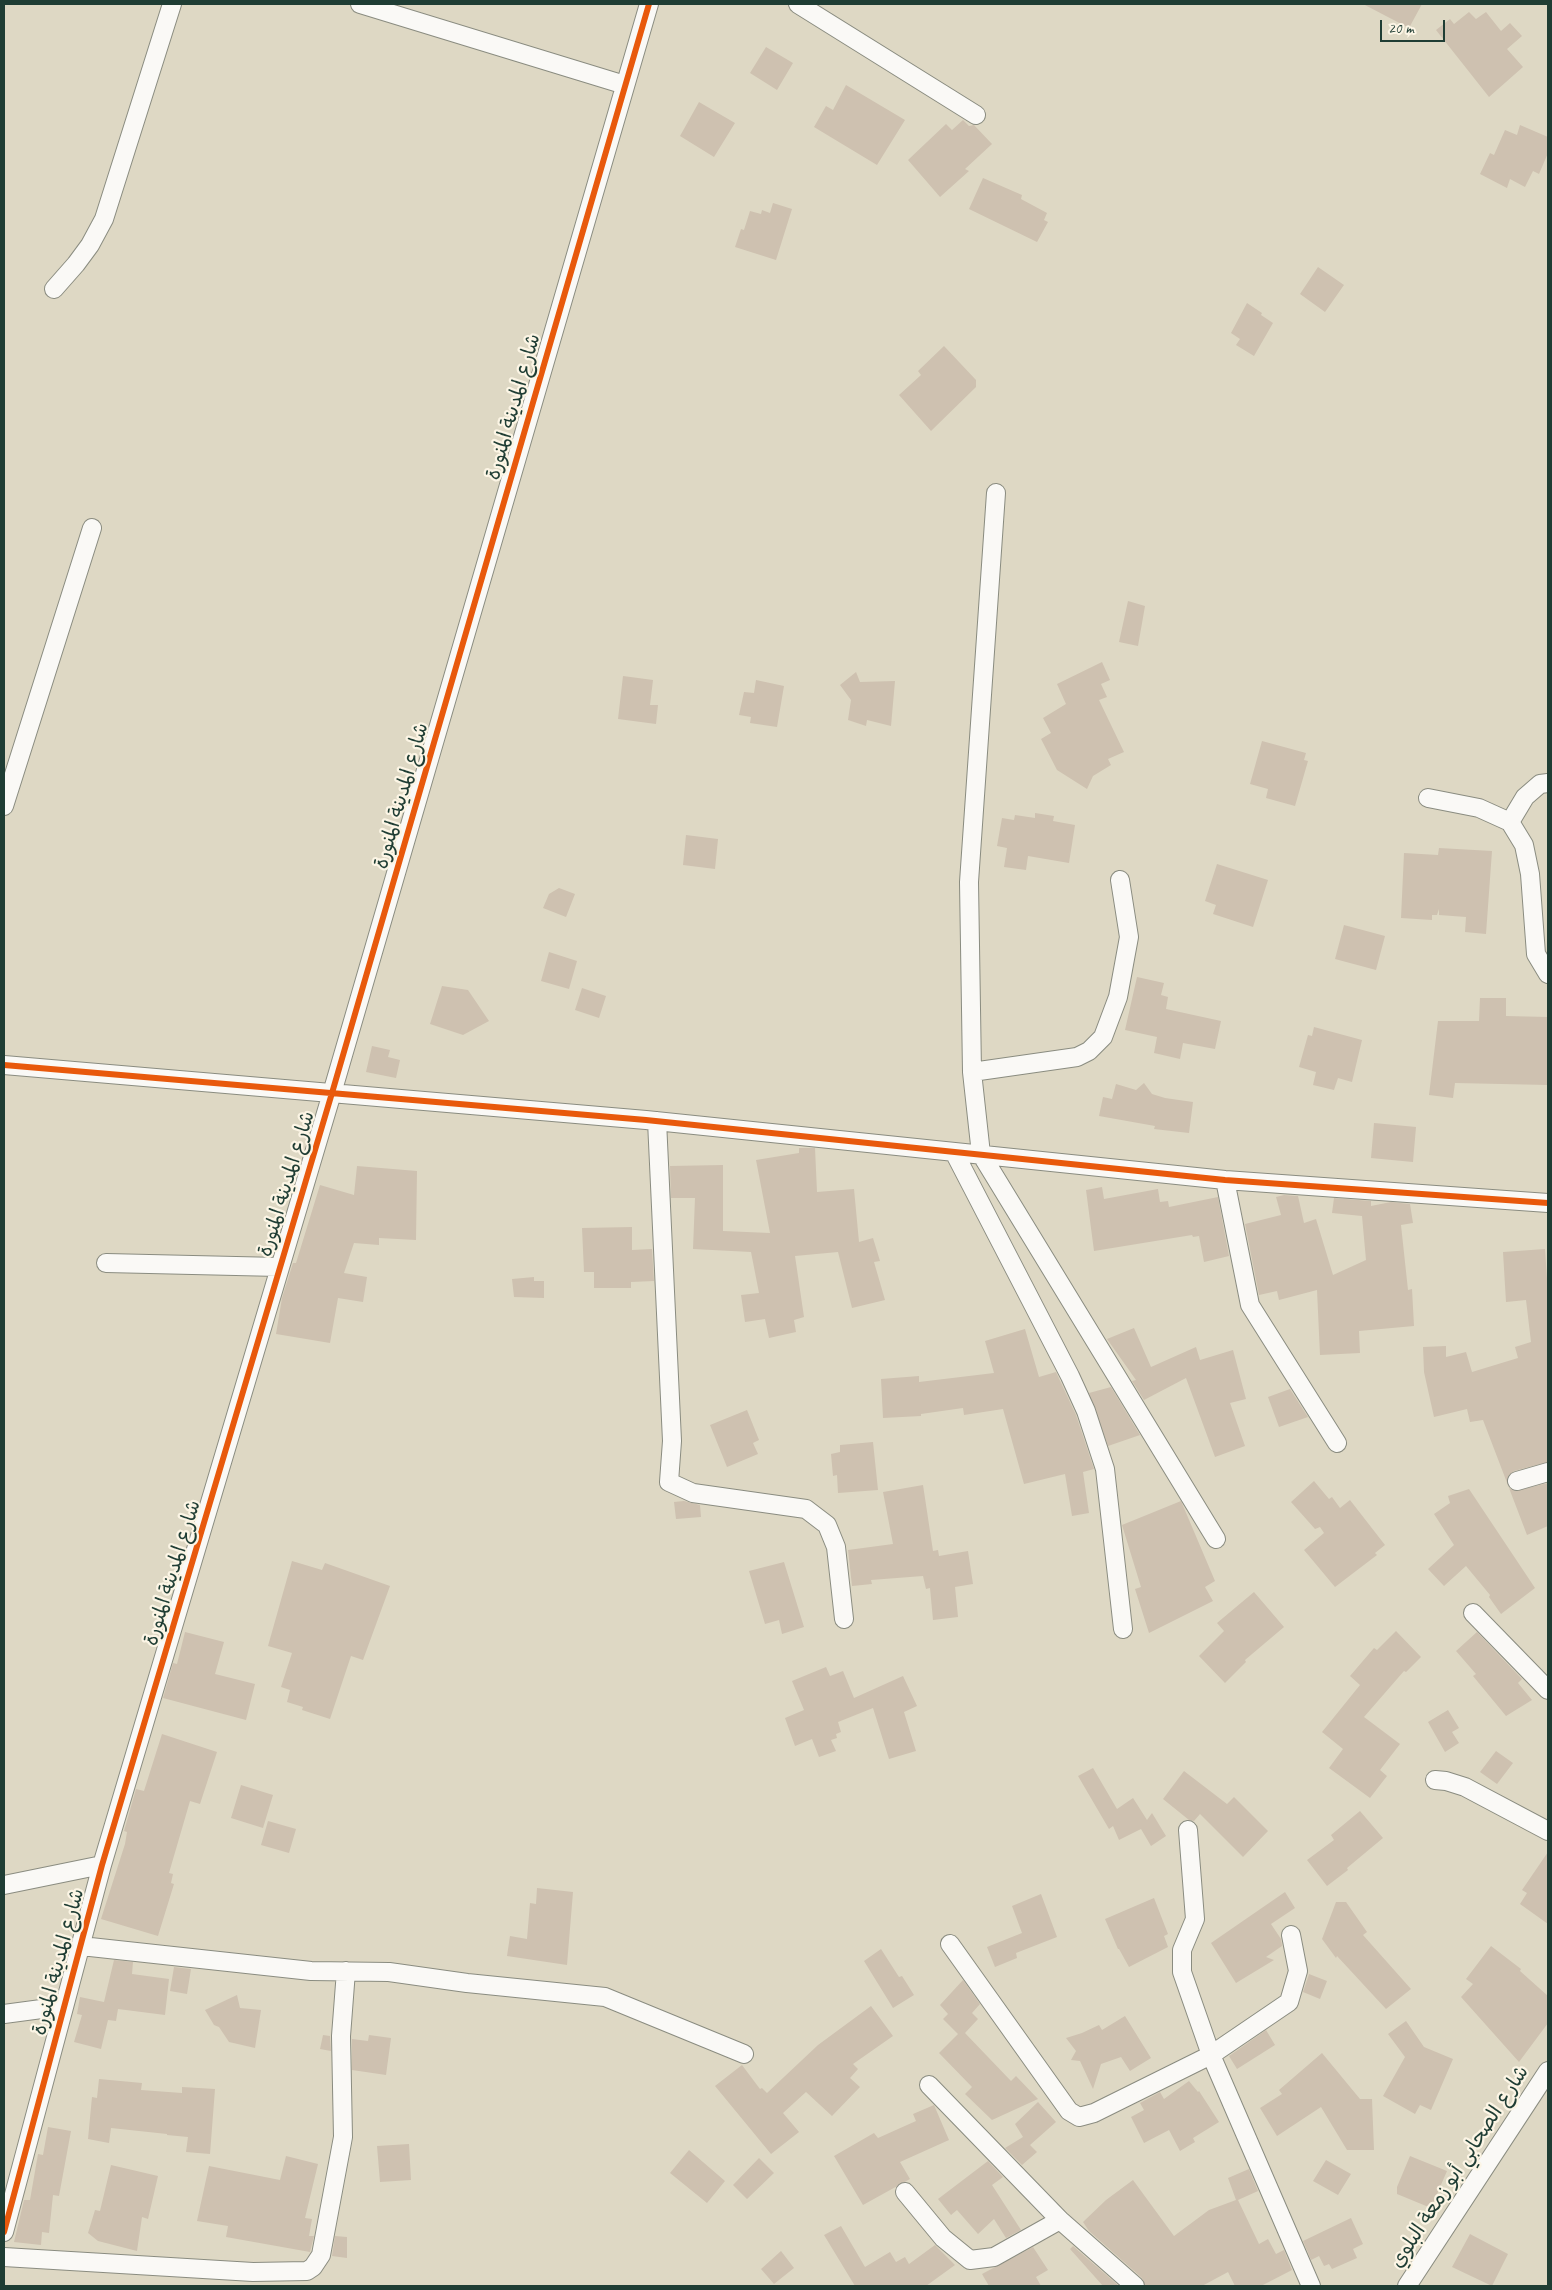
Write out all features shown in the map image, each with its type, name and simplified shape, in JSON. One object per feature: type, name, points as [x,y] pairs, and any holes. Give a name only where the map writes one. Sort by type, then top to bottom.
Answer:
[{"type":"street","points":[[54,289],[90,245],[104,219],[172,4]]},
{"type":"street","points":[[360,4],[624,85]]},
{"type":"street","name":"شارع المدينة المنورة","points":[[4,2232],[102,1865],[332,1093],[648,4]]},
{"type":"street","points":[[798,4],[976,115]]},
{"type":"street","points":[[996,493],[969,882],[972,1072],[981,1154],[1216,1539]]},
{"type":"street","points":[[4,806],[92,528]]},
{"type":"street","points":[[1510,822],[1525,797],[1540,784],[1548,784]]},
{"type":"street","points":[[1428,798],[1479,808],[1510,822],[1524,845],[1530,874],[1536,954],[1548,974]]},
{"type":"street","points":[[972,1072],[1077,1057],[1089,1052],[1103,1037],[1118,997],[1129,937],[1120,880]]},
{"type":"street","points":[[4,1065],[657,1121],[1225,1180],[1548,1203]]},
{"type":"street","points":[[657,1121],[672,1441],[669,1482],[693,1492],[806,1509],[827,1525],[836,1547],[844,1619]]},
{"type":"street","points":[[954,1152],[1070,1376],[1086,1411],[1105,1469],[1123,1629]]},
{"type":"street","points":[[1225,1180],[1250,1305],[1337,1443]]},
{"type":"street","points":[[106,1263],[279,1267]]},
{"type":"street","points":[[1517,1481],[1548,1472]]},
{"type":"street","points":[[1474,1613],[1548,1690]]},
{"type":"street","points":[[1435,1780],[1446,1781],[1465,1787],[1548,1831]]},
{"type":"street","points":[[1188,1830],[1195,1918],[1182,1950],[1182,1972],[1211,2055],[1311,2286]]},
{"type":"street","points":[[4,1885],[102,1865]]},
{"type":"street","points":[[950,1944],[1069,2111],[1079,2118],[1094,2113],[1211,2055],[1289,2002],[1298,1971],[1291,1935]]},
{"type":"street","points":[[81,1946],[311,1971],[389,1972],[467,1983],[606,1997],[744,2054]]},
{"type":"street","points":[[4,2257],[253,2272],[307,2271],[313,2267],[321,2255],[343,2137],[341,2036],[346,1971]]},
{"type":"street","points":[[4,2014],[64,2006]]},
{"type":"street","name":"شارع الصحابي أبو زمعة البلوي","points":[[1407,2286],[1548,2071]]},
{"type":"street","points":[[929,2085],[1060,2220],[1135,2286]]},
{"type":"street","points":[[905,2192],[942,2238],[970,2260],[994,2257],[1060,2220]]},
{"type":"building","points":[[1363,4],[1422,4],[1409,28]]},
{"type":"building","points":[[1469,12],[1476,19],[1486,12],[1501,31],[1510,23],[1522,36],[1507,49],[1523,67],[1489,97],[1436,30],[1450,19],[1454,24]]},
{"type":"building","points":[[766,47],[793,63],[777,90],[750,73]]},
{"type":"building","points":[[846,85],[905,120],[877,165],[814,127],[826,106],[833,110]]},
{"type":"building","points":[[699,102],[735,123],[714,157],[680,136]]},
{"type":"building","points":[[963,120],[969,126],[974,125],[992,144],[965,169],[969,171],[940,197],[908,160],[946,124],[952,130]]},
{"type":"building","points":[[1520,125],[1548,137],[1548,153],[1539,174],[1533,171],[1525,187],[1510,179],[1507,188],[1480,174],[1490,153],[1494,155],[1505,130],[1517,135]]},
{"type":"building","points":[[983,178],[1022,195],[1021,199],[1047,213],[1044,220],[1048,222],[1037,242],[969,209]]},
{"type":"building","points":[[773,203],[792,209],[776,260],[735,247],[741,229],[744,230],[750,211],[761,214],[762,210],[770,213]]},
{"type":"building","points":[[1318,267],[1344,285],[1325,312],[1300,294]]},
{"type":"building","points":[[1247,303],[1273,323],[1254,356],[1236,345],[1240,339],[1231,333]]},
{"type":"building","points":[[944,346],[976,380],[976,387],[931,431],[899,395],[921,375],[918,371]]},
{"type":"building","points":[[1128,601],[1145,606],[1138,646],[1119,642]]},
{"type":"building","points":[[1102,662],[1110,680],[1101,684],[1107,697],[1099,700],[1124,752],[1108,759],[1111,765],[1093,776],[1087,789],[1057,770],[1041,739],[1051,733],[1043,718],[1066,704],[1057,684]]},
{"type":"building","points":[[856,672],[860,682],[895,681],[891,726],[867,720],[866,726],[848,720],[851,700],[840,685]]},
{"type":"building","points":[[623,676],[653,680],[650,705],[658,705],[656,724],[618,719]]},
{"type":"building","points":[[756,680],[784,686],[777,727],[750,723],[751,717],[739,715],[744,692],[754,693]]},
{"type":"building","points":[[1262,741],[1306,753],[1304,760],[1308,761],[1295,806],[1266,798],[1268,789],[1250,784]]},
{"type":"building","points":[[1035,813],[1054,816],[1053,821],[1075,825],[1069,863],[1028,856],[1026,870],[1004,867],[1007,848],[997,846],[1002,818],[1014,820],[1015,815],[1035,818]]},
{"type":"building","points":[[686,835],[718,839],[715,869],[683,865]]},
{"type":"building","points":[[1439,848],[1492,851],[1486,934],[1465,932],[1466,917],[1439,915],[1439,909],[1437,915],[1432,915],[1432,920],[1401,918],[1404,853],[1438,855]]},
{"type":"building","points":[[1217,864],[1268,880],[1253,927],[1213,914],[1216,905],[1205,901]]},
{"type":"building","points":[[559,888],[575,894],[566,917],[543,908],[549,894]]},
{"type":"building","points":[[1344,925],[1385,936],[1376,970],[1335,959]]},
{"type":"building","points":[[549,952],[577,961],[569,989],[541,981]]},
{"type":"building","points":[[1137,977],[1164,983],[1161,995],[1168,997],[1166,1009],[1221,1021],[1215,1049],[1183,1043],[1180,1059],[1154,1053],[1157,1037],[1125,1030]]},
{"type":"building","points":[[442,986],[468,990],[489,1021],[463,1035],[430,1024]]},
{"type":"building","points":[[582,988],[606,996],[599,1018],[575,1010]]},
{"type":"building","points":[[1480,998],[1506,998],[1506,1016],[1548,1017],[1548,1085],[1455,1083],[1453,1098],[1429,1095],[1438,1021],[1479,1021]]},
{"type":"building","points":[[1314,1027],[1362,1040],[1352,1082],[1338,1078],[1334,1090],[1313,1085],[1316,1072],[1299,1067],[1308,1035],[1312,1036]]},
{"type":"building","points":[[372,1046],[390,1050],[388,1057],[400,1060],[396,1078],[366,1072]]},
{"type":"building","points":[[1144,1083],[1152,1094],[1193,1102],[1189,1133],[1154,1129],[1155,1126],[1099,1116],[1103,1097],[1112,1099],[1116,1084],[1136,1090]]},
{"type":"building","points":[[1374,1123],[1416,1127],[1413,1162],[1371,1158]]},
{"type":"building","points":[[799,1148],[815,1148],[817,1192],[854,1189],[859,1242],[873,1238],[880,1261],[874,1262],[885,1300],[852,1308],[838,1252],[795,1256],[804,1317],[794,1320],[796,1332],[769,1338],[765,1319],[745,1322],[741,1295],[759,1293],[751,1252],[693,1249],[695,1198],[671,1198],[670,1166],[723,1165],[723,1231],[770,1233],[756,1160],[799,1153]]},
{"type":"building","points":[[357,1166],[417,1171],[416,1240],[379,1238],[379,1245],[354,1243],[344,1273],[367,1277],[363,1302],[338,1298],[330,1343],[276,1334],[282,1298],[293,1263],[296,1263],[320,1185],[354,1195]]},
{"type":"building","points":[[1102,1187],[1104,1199],[1158,1189],[1160,1202],[1168,1201],[1169,1207],[1218,1197],[1229,1256],[1204,1262],[1199,1236],[1193,1237],[1192,1235],[1094,1251],[1086,1190]]},
{"type":"building","points":[[1284,1195],[1298,1196],[1304,1223],[1316,1219],[1333,1275],[1366,1260],[1362,1216],[1332,1213],[1334,1198],[1371,1201],[1371,1206],[1391,1202],[1410,1204],[1413,1223],[1401,1225],[1408,1290],[1412,1289],[1414,1326],[1359,1331],[1360,1353],[1320,1355],[1317,1290],[1279,1300],[1277,1291],[1259,1295],[1245,1224],[1281,1215],[1276,1197]]},
{"type":"building","points":[[632,1227],[632,1250],[652,1249],[654,1281],[631,1282],[631,1288],[594,1288],[594,1272],[584,1272],[582,1228]]},
{"type":"building","points":[[1545,1249],[1548,1293],[1548,1462],[1514,1471],[1507,1479],[1509,1488],[1483,1420],[1470,1422],[1467,1409],[1434,1417],[1424,1372],[1423,1347],[1446,1346],[1446,1357],[1466,1352],[1472,1372],[1518,1358],[1515,1347],[1531,1342],[1526,1300],[1506,1302],[1503,1252]]},
{"type":"building","points":[[534,1277],[534,1281],[544,1281],[544,1298],[514,1297],[512,1279]]},
{"type":"building","points":[[1134,1328],[1151,1367],[1196,1347],[1200,1360],[1233,1350],[1246,1399],[1230,1403],[1245,1446],[1215,1457],[1186,1378],[1144,1400],[1132,1381],[1136,1380],[1107,1339]]},
{"type":"building","points":[[1025,1329],[1039,1377],[1056,1372],[1076,1415],[1094,1469],[1083,1472],[1089,1513],[1072,1516],[1065,1474],[1024,1484],[1003,1409],[964,1415],[963,1408],[921,1414],[921,1416],[883,1418],[881,1379],[919,1376],[919,1382],[994,1373],[985,1341]]},
{"type":"building","points":[[1111,1387],[1140,1435],[1108,1446],[1089,1393]]},
{"type":"building","points":[[1290,1389],[1308,1417],[1279,1427],[1268,1397]]},
{"type":"building","points":[[747,1410],[759,1440],[753,1443],[758,1454],[727,1467],[710,1425]]},
{"type":"building","points":[[873,1442],[878,1490],[838,1493],[837,1475],[833,1476],[831,1454],[840,1452],[840,1445]]},
{"type":"building","points":[[1314,1481],[1329,1499],[1332,1497],[1340,1508],[1350,1500],[1385,1545],[1375,1553],[1377,1555],[1335,1587],[1304,1550],[1324,1533],[1320,1527],[1315,1529],[1291,1502]]},
{"type":"building","points":[[1548,1483],[1548,1526],[1527,1535],[1509,1488],[1515,1491]]},
{"type":"building","points":[[923,1485],[933,1551],[938,1550],[939,1556],[968,1551],[973,1584],[955,1587],[958,1617],[933,1620],[930,1588],[926,1589],[923,1576],[871,1580],[872,1584],[852,1586],[848,1550],[893,1544],[883,1492]]},
{"type":"building","points":[[1469,1489],[1535,1588],[1501,1614],[1489,1597],[1490,1595],[1466,1566],[1444,1586],[1428,1569],[1454,1545],[1434,1514],[1450,1503],[1448,1496]]},
{"type":"building","points":[[684,1501],[700,1505],[701,1517],[676,1519],[674,1502]]},
{"type":"building","points":[[1181,1501],[1215,1581],[1205,1587],[1213,1601],[1149,1633],[1135,1589],[1141,1587],[1122,1525]]},
{"type":"building","points":[[292,1561],[322,1570],[325,1563],[390,1586],[363,1660],[351,1656],[330,1719],[302,1710],[303,1707],[287,1702],[290,1690],[281,1687],[292,1653],[268,1646]]},
{"type":"building","points":[[784,1562],[804,1627],[782,1634],[779,1620],[765,1624],[749,1571]]},
{"type":"building","points":[[1254,1592],[1284,1627],[1245,1660],[1246,1662],[1225,1683],[1199,1656],[1224,1631],[1217,1623]]},
{"type":"building","points":[[1396,1631],[1421,1657],[1406,1672],[1404,1671],[1364,1717],[1400,1744],[1380,1770],[1387,1776],[1370,1798],[1329,1768],[1343,1749],[1322,1732],[1360,1685],[1350,1676],[1374,1648],[1377,1650]]},
{"type":"building","points":[[185,1632],[224,1642],[215,1674],[255,1684],[246,1720],[163,1698],[173,1663],[177,1664]]},
{"type":"building","points":[[1477,1632],[1522,1679],[1518,1683],[1532,1700],[1506,1716],[1473,1676],[1476,1674],[1456,1651]]},
{"type":"building","points":[[826,1667],[830,1676],[843,1671],[854,1698],[903,1676],[917,1706],[904,1712],[916,1751],[889,1759],[873,1708],[838,1722],[841,1732],[836,1734],[837,1738],[831,1740],[836,1751],[819,1757],[812,1739],[795,1746],[785,1718],[804,1710],[792,1681]]},
{"type":"building","points":[[1448,1710],[1459,1728],[1452,1732],[1459,1743],[1445,1752],[1428,1722]]},
{"type":"building","points":[[162,1734],[217,1752],[200,1804],[190,1801],[169,1873],[173,1874],[171,1883],[174,1884],[158,1936],[101,1919],[125,1844],[127,1832],[124,1831],[136,1789],[144,1791]]},
{"type":"building","points":[[1496,1751],[1513,1763],[1497,1784],[1480,1772]]},
{"type":"building","points":[[1093,1768],[1117,1809],[1133,1798],[1147,1820],[1152,1813],[1166,1836],[1151,1846],[1141,1829],[1119,1840],[1113,1826],[1109,1829],[1078,1776]]},
{"type":"building","points":[[1184,1771],[1227,1804],[1234,1797],[1268,1831],[1243,1857],[1200,1814],[1194,1821],[1189,1820],[1163,1799]]},
{"type":"building","points":[[241,1785],[273,1795],[263,1828],[231,1818]]},
{"type":"building","points":[[1360,1811],[1383,1838],[1347,1868],[1348,1870],[1327,1886],[1307,1860],[1334,1840],[1331,1835]]},
{"type":"building","points":[[268,1821],[296,1829],[289,1853],[261,1845]]},
{"type":"building","points":[[1548,1852],[1548,1924],[1520,1904],[1527,1893],[1522,1890]]},
{"type":"building","points":[[537,1888],[573,1892],[567,1965],[507,1956],[510,1936],[527,1939],[530,1903],[536,1904]]},
{"type":"building","points":[[1285,1892],[1295,1908],[1271,1924],[1281,1939],[1282,1946],[1266,1957],[1274,1960],[1236,1983],[1211,1943]]},
{"type":"building","points":[[1041,1894],[1057,1937],[1016,1953],[1017,1958],[995,1967],[987,1947],[1022,1933],[1012,1906]]},
{"type":"building","points":[[1154,1898],[1168,1934],[1164,1936],[1168,1947],[1129,1967],[1118,1949],[1105,1919]]},
{"type":"building","points":[[1336,1902],[1346,1902],[1367,1932],[1363,1935],[1411,1989],[1386,2009],[1337,1956],[1336,1958],[1322,1939]]},
{"type":"building","points":[[1491,1946],[1521,1969],[1520,1971],[1548,1996],[1548,2023],[1519,2062],[1461,1997],[1473,1984],[1466,1979]]},
{"type":"building","points":[[881,1949],[899,1977],[902,1976],[914,1995],[893,2008],[864,1961]]},
{"type":"building","points":[[114,1960],[133,1962],[132,1974],[169,1979],[165,2015],[118,2009],[116,2021],[108,2020],[101,2049],[74,2042],[82,2015],[77,2014],[80,1997],[104,2002]]},
{"type":"building","points":[[174,1967],[191,1969],[187,1994],[170,1991]]},
{"type":"building","points":[[1309,1974],[1327,1981],[1320,1999],[1303,1992]]},
{"type":"building","points":[[963,1980],[980,2004],[972,2013],[978,2019],[965,2033],[1011,2081],[1016,2076],[1038,2099],[992,2120],[965,2094],[972,2087],[939,2053],[958,2034],[943,2019],[948,2014],[940,2005]]},
{"type":"building","points":[[237,1995],[240,2008],[261,2010],[255,2048],[229,2042],[219,2027],[214,2025],[205,2010]]},
{"type":"building","points":[[871,2006],[893,2036],[853,2064],[858,2069],[850,2078],[860,2087],[832,2116],[806,2092],[783,2113],[799,2132],[771,2154],[715,2086],[742,2065],[760,2089],[762,2088],[767,2093],[818,2045]]},
{"type":"building","points":[[1125,2016],[1151,2058],[1130,2071],[1121,2057],[1101,2064],[1093,2089],[1080,2061],[1071,2060],[1076,2051],[1066,2038],[1099,2025],[1102,2030]]},
{"type":"building","points":[[1406,2021],[1424,2047],[1453,2059],[1431,2110],[1420,2105],[1415,2114],[1383,2096],[1405,2057],[1388,2034]]},
{"type":"building","points":[[1266,2030],[1275,2045],[1237,2069],[1229,2056]]},
{"type":"building","points":[[323,2035],[330,2036],[331,2051],[320,2049]]},
{"type":"building","points":[[369,2035],[391,2038],[386,2075],[352,2070],[352,2039],[368,2041]]},
{"type":"building","points":[[1322,2053],[1360,2099],[1372,2099],[1374,2150],[1347,2150],[1321,2107],[1277,2136],[1260,2108],[1282,2094],[1279,2090]]},
{"type":"building","points":[[99,2079],[142,2083],[141,2090],[182,2093],[182,2087],[215,2089],[210,2154],[186,2152],[188,2137],[167,2134],[111,2128],[109,2143],[88,2139],[92,2097],[97,2098]]},
{"type":"building","points":[[1189,2081],[1199,2091],[1219,2122],[1193,2138],[1195,2142],[1180,2151],[1169,2130],[1144,2143],[1131,2117],[1144,2110],[1140,2103],[1160,2092],[1164,2099]]},
{"type":"building","points":[[1038,2102],[1056,2122],[1030,2145],[1037,2152],[1022,2165],[1005,2148],[1023,2137],[1015,2124]]},
{"type":"building","points":[[934,2105],[949,2140],[900,2162],[910,2179],[863,2205],[834,2156],[874,2133],[878,2138],[916,2121],[913,2114]]},
{"type":"building","points":[[48,2127],[71,2131],[59,2196],[53,2195],[49,2233],[42,2232],[41,2245],[14,2242],[24,2200],[30,2200],[38,2154],[43,2155]]},
{"type":"building","points":[[409,2144],[411,2180],[380,2182],[377,2146]]},
{"type":"building","points":[[689,2150],[725,2181],[707,2203],[670,2173]]},
{"type":"building","points":[[286,2156],[318,2164],[305,2218],[312,2219],[309,2236],[314,2236],[310,2252],[226,2237],[228,2226],[197,2221],[209,2166],[280,2180]]},
{"type":"building","points":[[1410,2156],[1447,2171],[1431,2208],[1397,2194],[1397,2187]]},
{"type":"building","points":[[759,2158],[774,2173],[747,2199],[733,2185]]},
{"type":"building","points":[[1326,2160],[1351,2174],[1338,2195],[1313,2181]]},
{"type":"building","points":[[988,2161],[1003,2177],[992,2185],[1021,2230],[1006,2238],[994,2219],[978,2234],[957,2210],[951,2215],[938,2199]]},
{"type":"building","points":[[111,2165],[158,2176],[148,2219],[142,2217],[137,2251],[98,2241],[88,2233],[95,2210],[100,2211]]},
{"type":"building","points":[[1249,2169],[1258,2191],[1238,2200],[1259,2244],[1268,2239],[1276,2254],[1284,2250],[1292,2270],[1261,2286],[1235,2286],[1228,2272],[1202,2286],[1145,2286],[1142,2278],[1089,2231],[1083,2222],[1106,2200],[1133,2180],[1174,2236],[1209,2210],[1236,2200],[1228,2178]]},
{"type":"building","points":[[1351,2218],[1363,2244],[1353,2249],[1357,2258],[1332,2269],[1329,2264],[1324,2266],[1319,2256],[1311,2260],[1303,2241]]},
{"type":"building","points":[[841,2226],[865,2267],[890,2252],[896,2262],[905,2257],[909,2264],[935,2245],[955,2265],[926,2286],[855,2286],[824,2235]]},
{"type":"building","points":[[1470,2234],[1508,2254],[1492,2286],[1452,2267]]},
{"type":"building","points":[[335,2236],[347,2237],[347,2258],[332,2256]]},
{"type":"building","points":[[1073,2246],[1119,2286],[1103,2286],[1070,2249]]},
{"type":"building","points":[[1033,2247],[1048,2270],[1036,2277],[1041,2286],[989,2286],[982,2274]]},
{"type":"building","points":[[781,2251],[794,2268],[774,2284],[761,2269]]},
{"type":"cycle path","points":[[4,2232],[102,1865],[332,1093],[649,4]]},
{"type":"cycle path","points":[[4,1065],[646,1120],[1225,1180],[1548,1203]]}]
